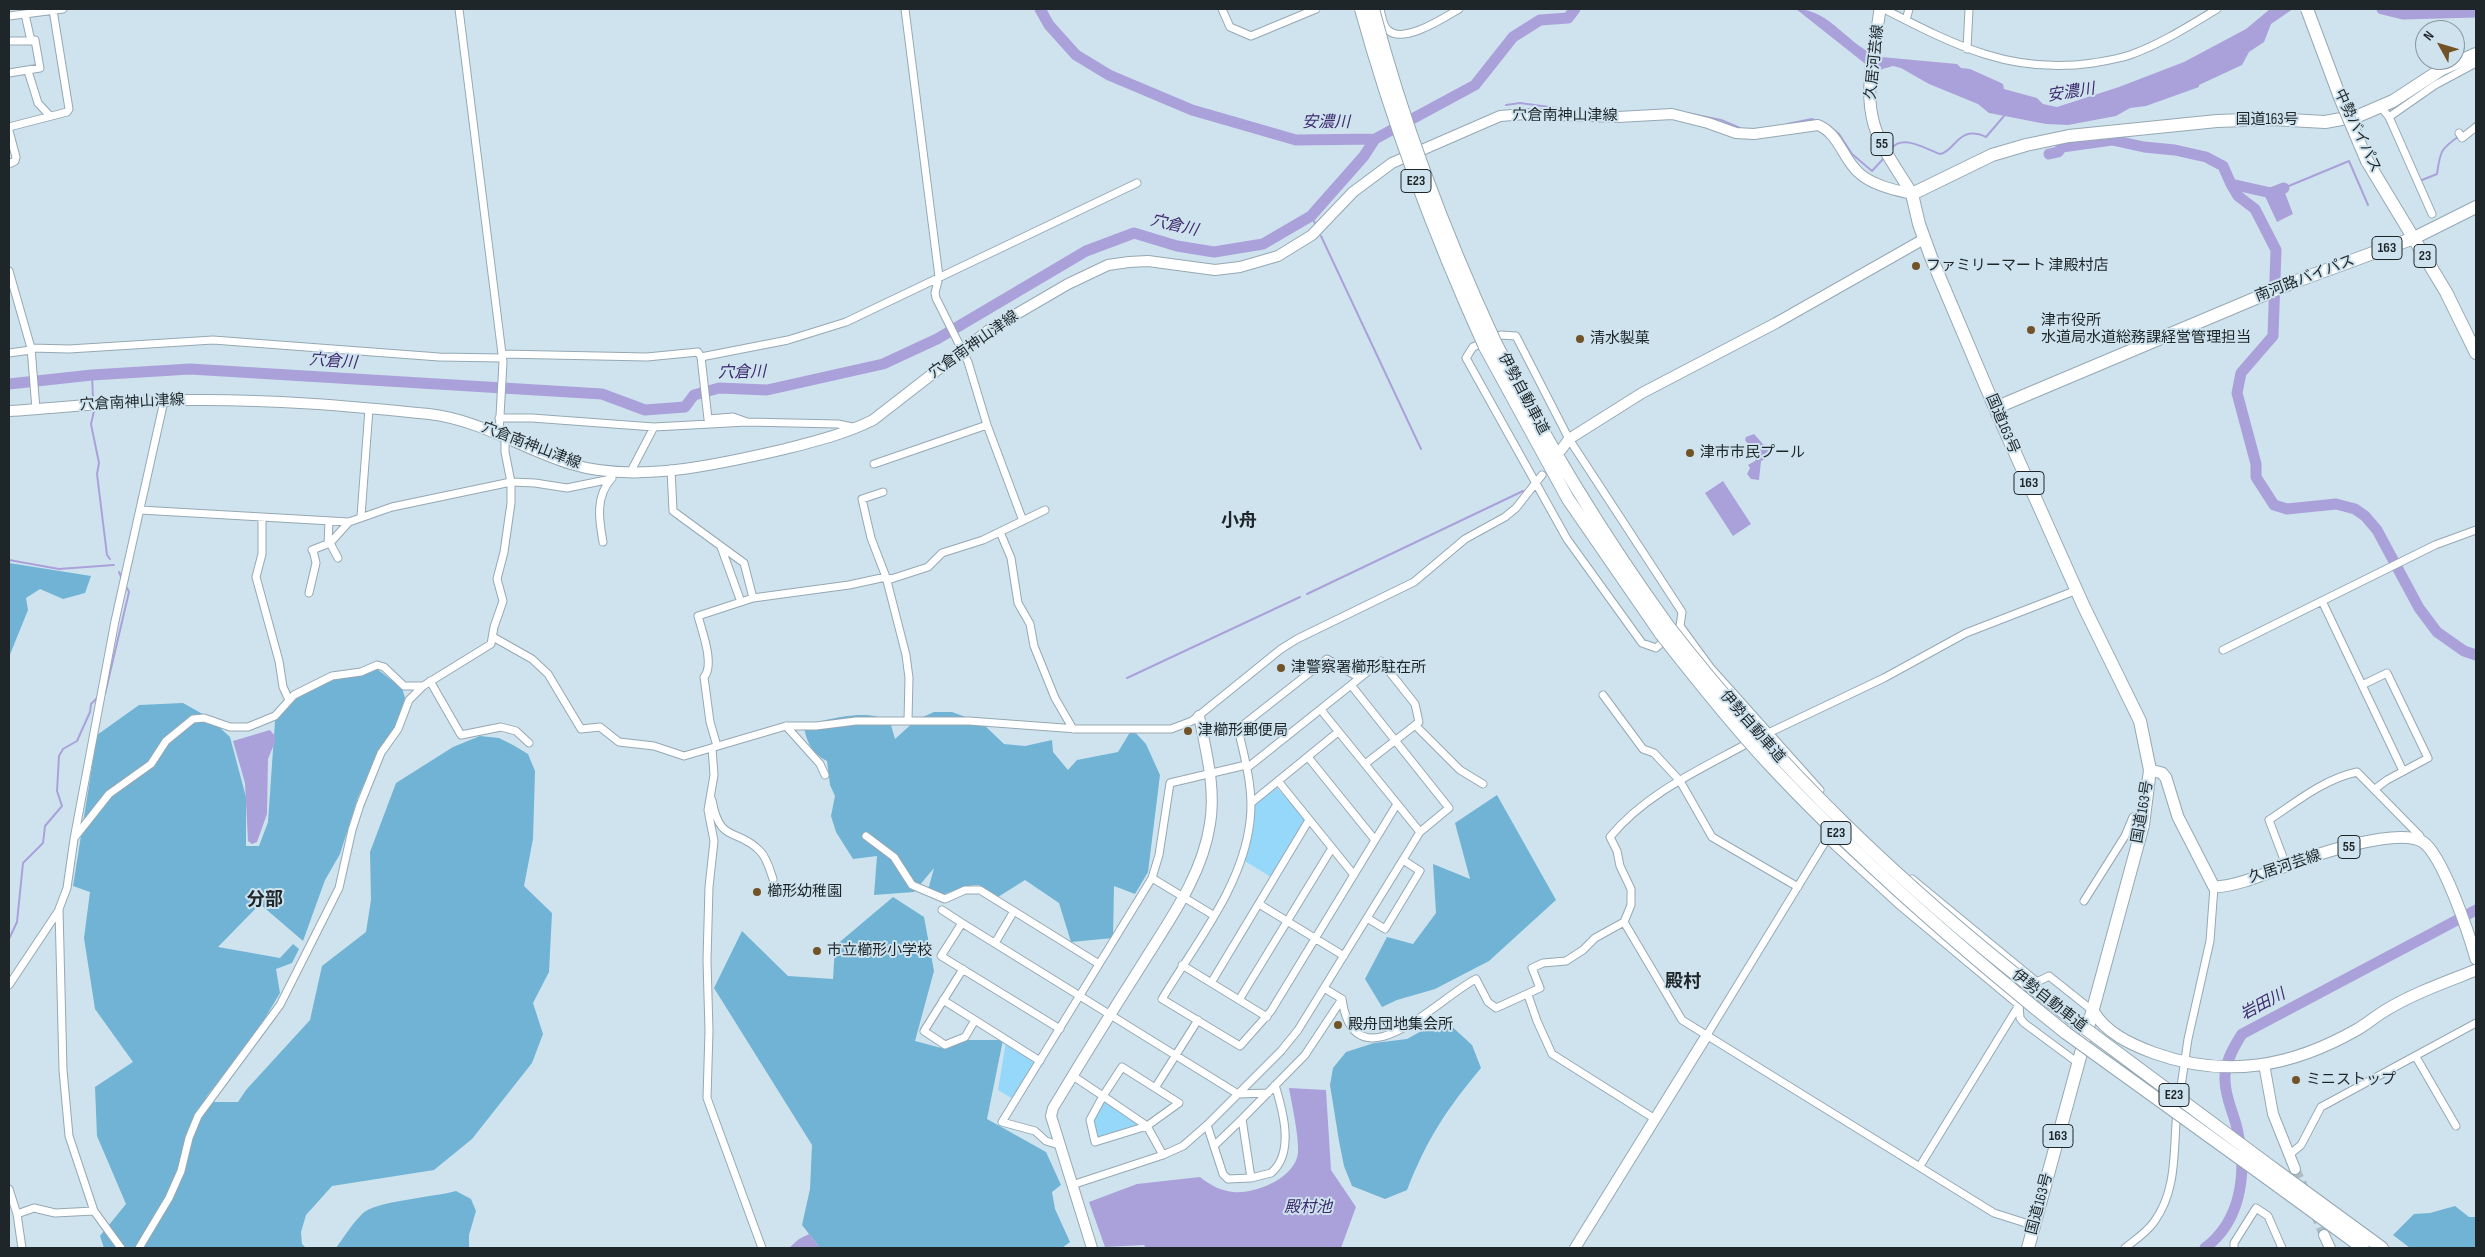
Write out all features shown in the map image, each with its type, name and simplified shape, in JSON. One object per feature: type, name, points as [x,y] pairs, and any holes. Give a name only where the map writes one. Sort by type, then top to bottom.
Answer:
[{"type":"highway","name":"伊勢自動車道","points":[[1361,9],[1393,117],[1422,198],[1490,345],[1568,499],[1725,698],[1816,797],[1903,881],[1973,941],[2363,1248]]},
{"type":"highway","name":"伊勢自動車道","points":[[1372,9],[1420,163],[1490,345]]},
{"type":"highway","name":"中勢バイパス","points":[[2307,9],[2341,100],[2367,162],[2462,320],[2476,353]]},
{"type":"highway","name":"国道163号","points":[[2028,1248],[2145,815],[2150,770],[2140,721],[2077,590],[1995,408],[1924,239],[1912,194],[1992,155],[2055,139],[2217,120],[2338,121],[2381,107],[2442,69],[2476,54]]},
{"type":"highway","name":"南河路バイパス","points":[[1995,408],[2294,282],[2414,238],[2476,207]]},
{"type":"highway","name":"伊勢自動車道","points":[[1670,629],[1717,704],[1769,764],[1850,847],[1965,951],[2066,1032],[2382,1248]]},
{"type":"main road","name":"久居河芸線","points":[[1880,9],[1871,88],[1872,117],[1880,139],[1912,194]]},
{"type":"main road","name":"穴倉南神山津線","points":[[9,411],[36,407],[235,400],[369,409],[458,418],[573,465],[627,471],[671,470],[727,463],[839,435],[858,428],[873,420],[989,330],[1068,284],[1108,265],[1148,261],[1203,270],[1227,270],[1278,256],[1312,235],[1353,192],[1392,163],[1500,116],[1525,114],[1618,117],[1672,114],[1708,122],[1736,133],[1754,134],[1818,126],[1835,137],[1861,175],[1888,188],[1912,194]]},
{"type":"main road","points":[[1560,450],[1569,439],[1642,393],[1776,323],[1924,239]]},
{"type":"main road","points":[[1092,1248],[1051,1116],[1053,1108],[1183,897],[1192,880],[1208,837],[1212,804],[1210,774],[1199,716]]},
{"type":"main road","points":[[2150,770],[2162,773],[2166,778],[2178,817],[2214,887]]},
{"type":"main road","name":"久居河芸線","points":[[2214,887],[2258,876],[2286,865],[2383,838],[2402,836],[2420,841]]},
{"type":"main road","points":[[2420,841],[2436,857],[2467,929],[2476,959]]},
{"type":"main road","points":[[2093,1011],[2101,1024],[2121,1038],[2146,1050],[2187,1063],[2218,1068],[2258,1066],[2289,1060],[2318,1048],[2358,1029],[2386,1010],[2410,998],[2476,970]]},
{"type":"main road","points":[[1575,1248],[1707,1035]]},
{"type":"main road","points":[[2258,1066],[2273,1114],[2295,1169]]},
{"type":"main road","points":[[2324,1235],[2330,1248]]},
{"type":"street","points":[[9,16],[63,9]]},
{"type":"street","points":[[139,1248],[169,1198],[181,1171],[189,1138],[198,1116],[280,1005],[342,881],[352,830],[381,754],[398,729],[409,700],[430,681],[491,644],[494,627],[503,601],[497,579],[510,516],[512,482],[499,415],[502,358],[460,9]]},
{"type":"street","points":[[905,9],[939,278],[935,292],[936,298],[956,343],[963,352],[1023,521]]},
{"type":"street","points":[[1222,9],[1230,27],[1250,36],[1316,9]]},
{"type":"street","points":[[1380,9],[1386,29],[1393,34],[1403,35],[1441,20],[1459,9]]},
{"type":"street","points":[[1884,9],[1908,15]]},
{"type":"street","points":[[1902,9],[1908,15],[1967,49],[1995,58],[2038,65],[2063,66],[2113,60],[2150,47],[2217,9]]},
{"type":"street","points":[[1967,49],[1969,9]]},
{"type":"street","points":[[9,127],[67,112],[69,109],[53,10]]},
{"type":"street","points":[[25,14],[31,40]]},
{"type":"street","points":[[9,41],[35,40],[40,68],[9,73]]},
{"type":"street","points":[[2389,117],[2436,85],[2476,63]]},
{"type":"street","points":[[28,70],[38,103],[50,116]]},
{"type":"street","points":[[2381,107],[2389,117],[2432,214]]},
{"type":"street","points":[[2461,136],[2476,127]]},
{"type":"street","points":[[9,131],[16,157],[9,164]]},
{"type":"street","points":[[702,359],[788,340],[846,322],[1137,183]]},
{"type":"street","points":[[9,271],[31,350],[36,407]]},
{"type":"street","points":[[1502,335],[1516,336],[1569,439],[1682,612],[1656,648],[1642,643],[1568,539],[1466,358],[1473,347],[1502,335]]},
{"type":"street","points":[[9,353],[31,350],[213,340],[439,357],[647,357],[698,352],[702,359],[708,419],[733,417],[747,422]]},
{"type":"street","points":[[9,985],[59,909],[66,888],[115,621],[164,401]]},
{"type":"street","points":[[361,516],[369,409]]},
{"type":"street","points":[[499,415],[654,427],[747,422],[838,424],[858,428]]},
{"type":"street","points":[[874,464],[988,425]]},
{"type":"street","points":[[309,593],[316,563],[313,550],[329,544],[349,522],[361,516],[392,507],[512,482],[567,488],[611,479],[627,471],[654,427]]},
{"type":"street","points":[[671,470],[673,511],[744,563],[753,598]]},
{"type":"street","points":[[493,637],[532,659],[548,674],[581,729],[600,726],[619,742],[654,746],[684,756],[786,726],[816,726],[856,720],[970,721],[1073,729],[1171,729],[1199,716],[1281,649],[1297,639],[1414,582],[1465,539],[1505,517],[1516,508],[1542,475]]},
{"type":"street","points":[[602,542],[600,498],[604,487],[611,479]]},
{"type":"street","points":[[884,492],[862,499],[871,538],[886,577],[906,655],[909,678],[908,720]]},
{"type":"street","points":[[140,510],[349,522]]},
{"type":"street","points":[[762,1248],[707,1098],[709,887],[714,841],[708,816],[714,775],[715,747],[704,677],[708,670],[707,650],[698,616],[753,598],[886,577],[890,578],[904,572],[925,568],[942,552],[1000,532],[1046,510]]},
{"type":"street","points":[[262,518],[262,554],[256,576],[289,700]]},
{"type":"street","points":[[328,521],[329,544],[338,558]]},
{"type":"street","points":[[2223,650],[2405,560],[2476,530]]},
{"type":"street","points":[[1000,532],[1011,558],[1018,603],[1030,624],[1034,646],[1055,698],[1073,729]]},
{"type":"street","points":[[721,546],[741,602]]},
{"type":"street","points":[[1324,988],[1342,999],[1347,1018],[1353,1029],[1366,1036],[1378,1037],[1396,1033],[1421,1019],[1467,983],[1476,979],[1493,1008],[1498,1008],[1528,995],[1529,992],[1540,988],[1532,968],[1543,963],[1566,961],[1583,950],[1595,938],[1624,922],[1631,906],[1630,888],[1610,837],[1632,812],[1680,781],[1768,732],[1884,678],[1966,633],[2077,590]]},
{"type":"street","points":[[2322,601],[2403,771]]},
{"type":"street","points":[[1670,629],[1710,667],[1801,771],[1888,857],[1970,929],[2037,982]]},
{"type":"street","points":[[1360,678],[1327,659],[1238,729],[1251,803],[1250,820],[1244,848],[1230,885],[1162,999],[1240,1046],[1267,1017],[1397,804]]},
{"type":"street","points":[[1059,1145],[1046,1141],[1035,1131],[1002,1122],[1152,878],[1161,848],[1170,783],[1246,767],[1381,662],[1415,704],[1419,722],[1365,764]]},
{"type":"street","points":[[74,839],[109,794],[151,764],[166,741],[193,719],[204,718],[230,727],[248,727],[275,716],[300,691],[332,676],[362,672],[377,665],[384,667],[404,686],[423,686]]},
{"type":"street","points":[[2362,685],[2387,673],[2428,758],[2375,789]]},
{"type":"street","points":[[430,681],[461,735],[500,727],[516,731],[529,743]]},
{"type":"street","points":[[1072,1185],[1163,1155],[1183,1146],[1208,1125],[1291,1040],[1420,832],[1449,808],[1351,685]]},
{"type":"street","points":[[1603,695],[1643,749],[1654,753],[1680,781],[1712,836],[1798,887]]},
{"type":"street","points":[[1321,710],[1420,832]]},
{"type":"street","points":[[1415,724],[1460,770],[1483,784]]},
{"type":"street","points":[[786,726],[820,764],[825,775]]},
{"type":"street","points":[[1251,803],[1338,732]]},
{"type":"street","points":[[1308,757],[1375,840]]},
{"type":"street","points":[[2286,865],[2269,820],[2298,800],[2346,774],[2357,772],[2420,836],[2420,841]]},
{"type":"street","points":[[1278,781],[1354,875]]},
{"type":"street","points":[[711,795],[716,819],[720,826],[728,834],[758,849],[764,855],[773,879]]},
{"type":"street","points":[[2084,901],[2124,836],[2133,817],[2145,815]]},
{"type":"street","points":[[1211,983],[1309,820]]},
{"type":"street","points":[[866,836],[894,857],[915,887],[945,899],[965,890],[976,888],[1099,964]]},
{"type":"street","points":[[1707,1035],[1828,839],[1898,904],[2019,1005],[2022,1021],[2078,1064]]},
{"type":"street","points":[[1239,1000],[1332,848]]},
{"type":"street","points":[[1367,918],[1385,929],[1420,871],[1403,860]]},
{"type":"street","points":[[1152,878],[1213,916]]},
{"type":"street","points":[[2125,1248],[2154,1222],[2172,1179],[2176,1122],[2210,941],[2214,887]]},
{"type":"street","points":[[1259,904],[1344,956]]},
{"type":"street","points":[[59,909],[65,1105],[69,1136],[94,1211],[121,1248]]},
{"type":"street","points":[[942,910],[1238,1094],[1268,1093]]},
{"type":"street","points":[[995,943],[1014,911]]},
{"type":"street","points":[[1624,922],[1682,1020],[1994,1213],[2035,1226]]},
{"type":"street","points":[[962,923],[941,956],[1060,1029]]},
{"type":"street","points":[[1182,965],[1267,1017]]},
{"type":"street","points":[[963,969],[924,1030],[945,1045],[965,1037],[975,1020]]},
{"type":"street","points":[[1920,1166],[2019,1005],[2037,982],[2049,976],[2093,1011]]},
{"type":"street","points":[[1528,995],[1537,1022],[1552,1054],[1655,1119]]},
{"type":"street","points":[[1214,1146],[1268,1093],[1313,1044],[1342,999]]},
{"type":"street","points":[[943,1000],[1040,1061]]},
{"type":"street","points":[[1155,1088],[1198,1020]]},
{"type":"street","points":[[2289,1155],[2302,1145],[2321,1107],[2476,1023]]},
{"type":"street","points":[[2416,1057],[2456,1126]]},
{"type":"street","points":[[1122,1067],[1155,1088],[1179,1103],[1147,1126],[1095,1142],[1090,1120],[1122,1067]]},
{"type":"street","points":[[1073,1076],[1147,1126],[1163,1155]]},
{"type":"street","points":[[1208,1125],[1225,1177],[1232,1180],[1271,1173],[1283,1156],[1283,1114],[1275,1085]]},
{"type":"street","points":[[1242,1119],[1251,1178]]},
{"type":"street","points":[[9,1189],[17,1214],[22,1248]]},
{"type":"street","points":[[17,1214],[34,1208],[55,1213],[94,1211]]},
{"type":"street","points":[[2235,1246],[2256,1208],[2268,1216],[2282,1248]]},
{"type":"shaded area","points":[[9,563],[91,576],[85,593],[63,599],[40,589],[26,598],[28,610],[9,657]]},
{"type":"shaded area","points":[[377,669],[402,688],[405,698],[396,725],[380,749],[358,797],[340,854],[325,880],[303,941],[260,904],[218,947],[280,958],[293,944],[299,949],[292,963],[276,969],[280,993],[256,1033],[206,1097],[212,1102],[238,1102],[246,1090],[310,1020],[322,966],[366,932],[371,900],[370,852],[396,783],[453,747],[480,736],[499,738],[528,754],[535,771],[533,839],[524,886],[552,913],[549,972],[533,1003],[543,1034],[532,1063],[472,1139],[434,1170],[332,1186],[306,1215],[301,1232],[302,1244],[306,1248],[104,1248],[100,1236],[126,1204],[97,1136],[95,1087],[133,1062],[95,1009],[84,938],[90,892],[73,886],[97,735],[139,705],[183,703],[208,717],[230,737],[246,797],[246,846],[259,846],[268,822],[275,721],[295,698],[333,678]]},
{"type":"shaded area","points":[[934,712],[952,712],[982,723],[1004,744],[1025,746],[1052,740],[1053,752],[1068,770],[1077,760],[1118,752],[1132,729],[1146,744],[1160,775],[1148,872],[1135,894],[1114,886],[1113,938],[1071,942],[1059,903],[1025,880],[998,897],[979,885],[973,885],[941,895],[928,890],[934,868],[914,892],[874,895],[877,856],[853,859],[836,832],[831,816],[835,796],[830,785],[827,761],[811,747],[804,727],[840,717],[870,715],[878,717],[891,725],[895,739],[916,720]]},
{"type":"shaded area","points":[[1276,787],[1305,818],[1305,822],[1271,877],[1243,860],[1254,805]]},
{"type":"shaded area","points":[[1497,795],[1556,900],[1489,961],[1435,989],[1397,1000],[1382,1007],[1365,979],[1387,937],[1413,944],[1436,913],[1433,864],[1470,879],[1455,823]]},
{"type":"shaded area","points":[[893,897],[924,917],[934,971],[915,1041],[945,1049],[967,1040],[1003,1040],[987,1119],[1046,1152],[1061,1185],[1052,1192],[1055,1209],[1070,1242],[1062,1248],[820,1248],[802,1225],[810,1189],[812,1145],[714,988],[742,931],[788,976],[833,979],[835,946]]},
{"type":"shaded area","points":[[1447,1022],[1472,1045],[1481,1068],[1438,1126],[1422,1155],[1407,1190],[1385,1199],[1352,1186],[1344,1166],[1339,1141],[1330,1085],[1333,1068],[1346,1052],[1374,1043],[1407,1039],[1434,1024]]},
{"type":"shaded area","points":[[1006,1042],[1035,1063],[1013,1099],[998,1090]]},
{"type":"shaded area","points":[[1102,1101],[1105,1101],[1139,1125],[1097,1137],[1094,1120]]},
{"type":"shaded area","points":[[456,1191],[471,1199],[476,1211],[469,1235],[469,1248],[336,1248],[355,1222],[362,1214],[369,1210],[392,1203]]},
{"type":"shaded area","points":[[2455,1206],[2469,1217],[2476,1217],[2476,1248],[2410,1248],[2393,1235],[2414,1214],[2430,1213]]},
{"type":"water","points":[[1796,9],[1820,15],[1859,46],[1881,57],[1957,64],[1961,68],[1970,69],[2003,84],[2004,89],[2037,98],[2043,104],[2057,107],[2119,87],[2184,62],[2246,29],[2270,9],[2293,9],[2271,24],[2264,42],[2249,52],[2242,65],[2199,85],[2199,87],[2146,106],[2130,108],[2116,116],[2068,125],[2046,124],[1989,113],[1978,104],[1929,84],[1901,68],[1893,66],[1879,70],[1868,66]]},
{"type":"water","points":[[2282,185],[2293,214],[2277,222],[2264,194],[2254,193],[2256,188],[2273,189]]},
{"type":"water","points":[[1754,434],[1771,453],[1768,458],[1761,461],[1759,480],[1751,479],[1747,474],[1750,468],[1748,465],[1755,461],[1757,455],[1753,447],[1750,447],[1745,440],[1746,437]]},
{"type":"water","points":[[1723,481],[1751,524],[1733,536],[1705,493]]},
{"type":"water","points":[[270,730],[275,736],[275,742],[268,759],[267,814],[257,842],[252,844],[248,841],[245,783],[233,741]]},
{"type":"water","name":"殿村池","points":[[1289,1088],[1326,1090],[1331,1170],[1356,1207],[1341,1248],[1146,1248],[1144,1245],[1105,1247],[1089,1202],[1137,1184],[1200,1177],[1220,1189],[1243,1192],[1263,1187],[1282,1177],[1290,1170],[1298,1153]]},
{"type":"water","points":[[809,1234],[820,1248],[789,1248],[799,1239]]},
{"type":"waterway","name":"安濃川","points":[[1040,9],[1049,25],[1076,55],[1109,75],[1192,110],[1296,140],[1375,139],[1475,85],[1513,37],[1540,20],[1568,18],[1575,9]]},
{"type":"waterway","name":"安濃川","points":[[2382,9],[2403,14],[2476,12]]},
{"type":"waterway","points":[[1506,105],[1520,103],[1571,110]]},
{"type":"waterway","points":[[1687,113],[1721,120],[1740,128]]},
{"type":"waterway","points":[[1892,148],[1902,142],[1908,142],[1940,154],[1950,149],[1963,136],[1977,134],[1986,137],[2004,116]]},
{"type":"waterway","points":[[1787,124],[1812,119],[1816,121]]},
{"type":"waterway","points":[[2472,126],[2476,122]]},
{"type":"waterway","points":[[1828,125],[1839,134],[1852,154],[1872,171],[1884,158]]},
{"type":"waterway","points":[[2422,180],[2437,174],[2444,148],[2458,137]]},
{"type":"waterway","name":"穴倉川","points":[[9,384],[92,375],[190,369],[602,394],[645,410],[685,407],[694,395],[719,388],[767,390],[883,364],[937,339],[1086,251],[1134,233],[1177,246],[1214,252],[1263,244],[1311,216],[1364,156],[1375,139]]},
{"type":"waterway","points":[[2049,154],[2058,152],[2062,147],[2112,140],[2206,157],[2223,166],[2231,184],[2271,193],[2284,188]]},
{"type":"waterway","points":[[2284,188],[2349,161],[2368,205]]},
{"type":"waterway","points":[[2231,184],[2238,196],[2255,209],[2276,250],[2273,336],[2241,373],[2237,393],[2256,464],[2256,477],[2274,505],[2287,509],[2336,504],[2355,509],[2365,516],[2377,530],[2419,608],[2437,632],[2464,651],[2476,655]]},
{"type":"waterway","points":[[1311,216],[1316,225]]},
{"type":"waterway","points":[[1321,236],[1421,449]]},
{"type":"waterway","points":[[92,375],[93,399]]},
{"type":"waterway","points":[[94,411],[91,424],[99,463],[97,474],[107,555],[110,559]]},
{"type":"waterway","points":[[1307,594],[1523,491]]},
{"type":"waterway","points":[[9,560],[59,569],[114,565]]},
{"type":"waterway","points":[[119,572],[122,579]]},
{"type":"waterway","points":[[105,694],[129,592],[127,588]]},
{"type":"waterway","points":[[1127,678],[1300,597]]},
{"type":"waterway","points":[[9,939],[17,922],[23,863],[43,843],[45,826],[62,806],[57,791],[59,756],[63,749],[77,741],[90,712],[91,704],[97,698]]},
{"type":"waterway","name":"岩田川","points":[[2205,1248],[2217,1237],[2234,1211],[2241,1180],[2241,1149],[2237,1126],[2225,1087],[2225,1074],[2230,1056],[2242,1034],[2476,910]]},
{"type":"tunnel","points":[[2295,1169],[2306,1193]]},
{"type":"tunnel","points":[[2315,1213],[2324,1235]]},
{"type":"place","name":"ファミリーマート 津殿村店","points":[[1916,266]]},
{"type":"place","name":"津市役所 水道局水道総務課経営管理担当","points":[[2031,330]]},
{"type":"place","name":"清水製菓","points":[[1580,339]]},
{"type":"place","name":"津市市民プール","points":[[1690,453]]},
{"type":"place","name":"津警察署櫛形駐在所","points":[[1281,668]]},
{"type":"place","name":"津櫛形郵便局","points":[[1188,731]]},
{"type":"place","name":"櫛形幼稚園","points":[[757,892]]},
{"type":"place","name":"市立櫛形小学校","points":[[817,951]]},
{"type":"place","name":"殿舟団地集会所","points":[[1338,1025]]},
{"type":"place","name":"ミニストップ","points":[[2296,1080]]},
{"type":"district","name":"小舟","points":[[1239,521]]},
{"type":"district","name":"分部","points":[[265,900]]},
{"type":"district","name":"殿村","points":[[1683,982]]}]
